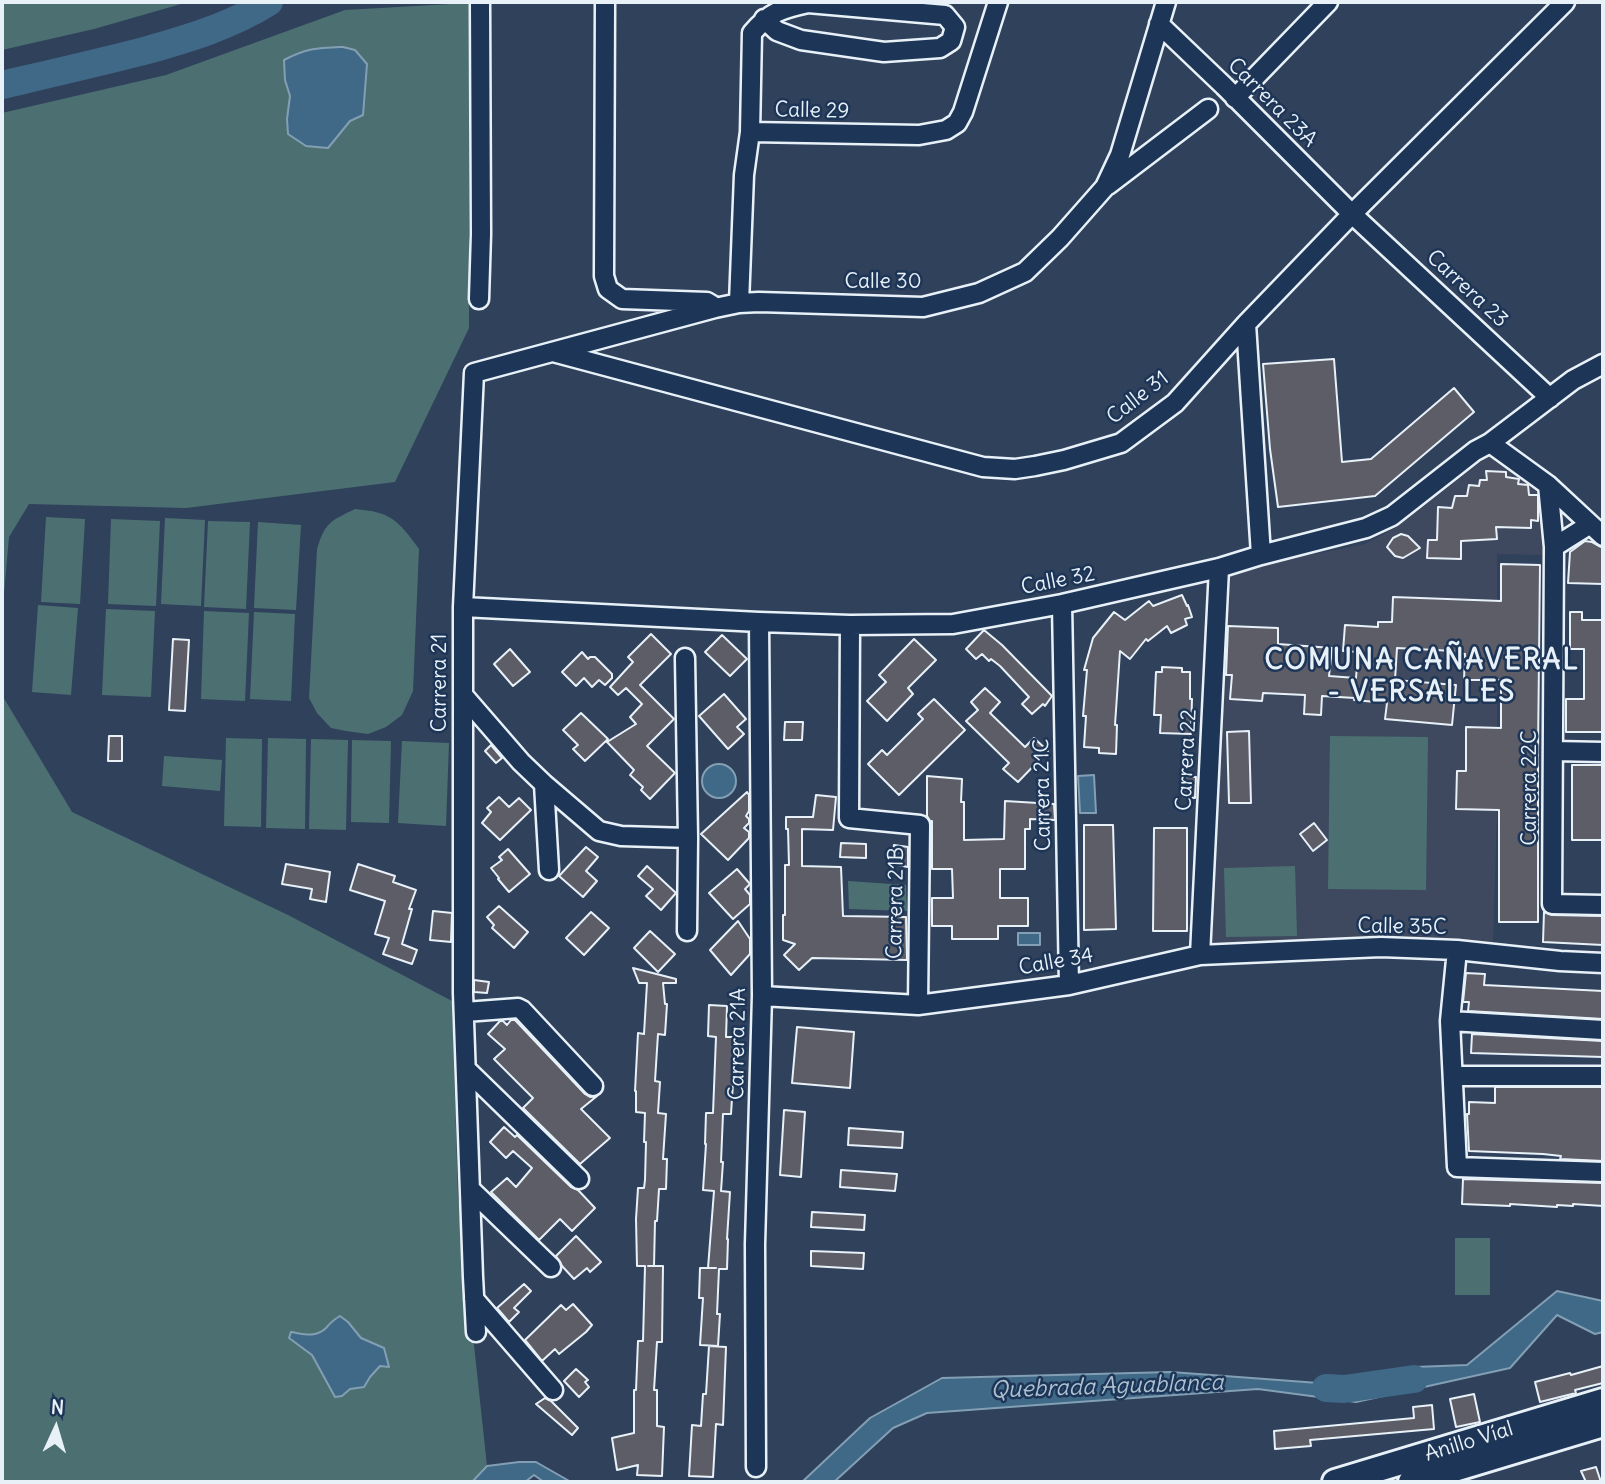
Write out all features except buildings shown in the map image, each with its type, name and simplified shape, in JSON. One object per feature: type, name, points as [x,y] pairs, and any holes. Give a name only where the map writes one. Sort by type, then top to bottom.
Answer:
[{"type":"highway","name":"Anillo Víal","points":[[1335,1482],[1603,1401]]},
{"type":"highway","name":"Anillo Víal","points":[[1411,1482],[1603,1424]]},
{"type":"street","points":[[478,299],[481,234],[480,2]]},
{"type":"street","points":[[606,2],[604,276],[608,289],[622,299],[707,302],[715,307]]},
{"type":"street","name":"Calle 29","points":[[740,303],[744,175],[750,132],[919,135],[946,130],[957,123],[963,112],[999,2]]},
{"type":"street","name":"Calle 30","points":[[474,373],[715,307],[759,302],[923,307],[979,293],[1025,272],[1060,238],[1105,187],[1120,155],[1166,2]]},
{"type":"street","points":[[1235,98],[1328,2]]},
{"type":"street","name":"Calle 31","points":[[553,352],[983,467],[1015,469],[1064,460],[1121,443],[1175,403],[1246,324],[1352,215],[1565,2]]},
{"type":"street","points":[[750,132],[752,33],[764,19],[787,8],[808,3],[945,15],[955,27],[951,41],[940,48],[884,52],[801,40],[777,30],[764,19]]},
{"type":"street","name":"Carrera 23A","points":[[1159,24],[1352,215]]},
{"type":"street","points":[[1105,187],[1208,109]]},
{"type":"street","name":"Carrera 23","points":[[1352,215],[1550,398]]},
{"type":"street","points":[[1246,324],[1261,555]]},
{"type":"street","name":"Calle 32","points":[[463,607],[850,625],[953,624],[1062,604],[1219,568],[1366,528],[1392,516],[1475,451],[1490,443],[1573,380],[1603,364]]},
{"type":"street","name":"Carrera 21","points":[[474,373],[463,607],[463,993],[476,1332]]},
{"type":"street","points":[[1490,443],[1548,485],[1596,530],[1554,547]]},
{"type":"street","name":"Carrera 22C","points":[[1548,485],[1554,547],[1552,904],[1603,905]]},
{"type":"street","name":"Carrera 22","points":[[1200,955],[1219,568]]},
{"type":"street","name":"Carrera 21C","points":[[1062,604],[1069,985]]},
{"type":"street","name":"Carrera 21A","points":[[756,1467],[755,1244],[762,996],[759,621]]},
{"type":"street","name":"Carrera 21B","points":[[850,625],[849,818],[920,825],[918,1005]]},
{"type":"street","points":[[685,658],[687,931]]},
{"type":"street","points":[[463,695],[521,762],[599,831],[621,836],[688,838]]},
{"type":"street","points":[[1553,751],[1603,752]]},
{"type":"street","points":[[544,784],[549,870]]},
{"type":"street","name":"Calle 35C","points":[[1200,955],[1381,947],[1457,950],[1603,963]]},
{"type":"street","points":[[1457,950],[1451,1021],[1457,1167],[1603,1172]]},
{"type":"street","name":"Calle 34","points":[[918,1005],[1069,985],[1200,955]]},
{"type":"street","points":[[762,996],[918,1005]]},
{"type":"street","points":[[465,1012],[517,1008],[522,1010],[593,1086]]},
{"type":"street","points":[[1451,1021],[1603,1030]]},
{"type":"street","points":[[466,1069],[579,1179]]},
{"type":"street","points":[[1453,1076],[1603,1076]]},
{"type":"street","points":[[470,1189],[551,1267]]},
{"type":"street","points":[[474,1298],[553,1390]]},
{"type":"shaded area","points":[[1492,453],[1542,489],[1545,555],[1497,554],[1497,812],[1493,942],[1354,938],[1209,944],[1223,572],[1365,544],[1397,527]]},
{"type":"green space","points":[[2,2],[188,2],[94,29],[2,50]]},
{"type":"green space","points":[[469,3],[469,328],[395,482],[186,508],[29,504],[9,537],[2,616],[2,113],[166,75],[345,10]]},
{"type":"green space","points":[[355,509],[377,512],[393,519],[419,549],[413,691],[402,715],[386,727],[368,734],[331,728],[317,713],[309,698],[317,549],[330,524]]},
{"type":"green space","points":[[46,517],[85,519],[80,604],[41,602]]},
{"type":"green space","points":[[165,518],[205,520],[201,606],[161,604]]},
{"type":"green space","points":[[111,519],[160,521],[156,606],[108,604]]},
{"type":"green space","points":[[208,521],[250,522],[246,609],[204,607]]},
{"type":"green space","points":[[258,522],[301,525],[296,610],[254,608]]},
{"type":"green space","points":[[38,605],[78,608],[71,695],[32,692]]},
{"type":"green space","points":[[106,609],[155,611],[151,697],[102,695]]},
{"type":"green space","points":[[204,611],[249,613],[245,701],[201,699]]},
{"type":"green space","points":[[254,612],[295,614],[291,701],[250,699]]},
{"type":"green space","points":[[2,695],[72,812],[288,915],[452,1001],[458,1196],[487,1466],[472,1482],[2,1482]]},
{"type":"green space","points":[[1330,736],[1428,737],[1426,890],[1328,889]]},
{"type":"green space","points":[[226,738],[262,739],[261,827],[224,826]]},
{"type":"green space","points":[[268,738],[306,739],[305,829],[266,828]]},
{"type":"green space","points":[[311,739],[348,740],[346,830],[309,829]]},
{"type":"green space","points":[[352,740],[391,741],[389,823],[351,822]]},
{"type":"green space","points":[[402,741],[449,743],[446,826],[398,823]]},
{"type":"green space","points":[[164,756],[222,760],[220,791],[162,786]]},
{"type":"green space","points":[[1295,866],[1297,936],[1226,937],[1224,868]]},
{"type":"green space","points":[[848,881],[906,885],[907,911],[849,909]]},
{"type":"green space","points":[[1455,1238],[1490,1238],[1490,1295],[1455,1295]]},
{"type":"water","points":[[343,47],[355,50],[367,64],[363,115],[350,121],[328,148],[306,146],[288,134],[290,96],[285,80],[284,60],[312,49]]},
{"type":"water","points":[[719,764],[731,769],[736,781],[731,793],[719,798],[707,793],[702,781],[707,769]]},
{"type":"water","points":[[1094,775],[1096,813],[1080,813],[1078,776]]},
{"type":"water","points":[[1018,933],[1040,933],[1040,945],[1018,945]]},
{"type":"water","points":[[1557,1291],[1603,1301],[1603,1332],[1595,1334],[1557,1315],[1510,1368],[1356,1402],[1258,1389],[927,1413],[893,1428],[834,1482],[802,1482],[870,1418],[942,1378],[1171,1372],[1372,1387],[1415,1367],[1467,1365]]},
{"type":"water","points":[[340,1316],[361,1338],[384,1348],[389,1367],[380,1366],[364,1387],[350,1389],[342,1396],[335,1397],[312,1355],[289,1338],[291,1332],[310,1335],[318,1333]]},
{"type":"water","points":[[536,1462],[571,1482],[544,1482],[534,1475],[525,1482],[472,1482],[487,1466]]},
{"type":"waterway","points":[[2,85],[176,42],[224,25],[269,2]]},
{"type":"waterway","name":"Quebrada Aguablanca","points":[[1326,1388],[1344,1389],[1414,1379]]},
{"type":"district","name":"COMUNA CAÑAVERAL - VERSALLES","points":[[1422,677]]}]
